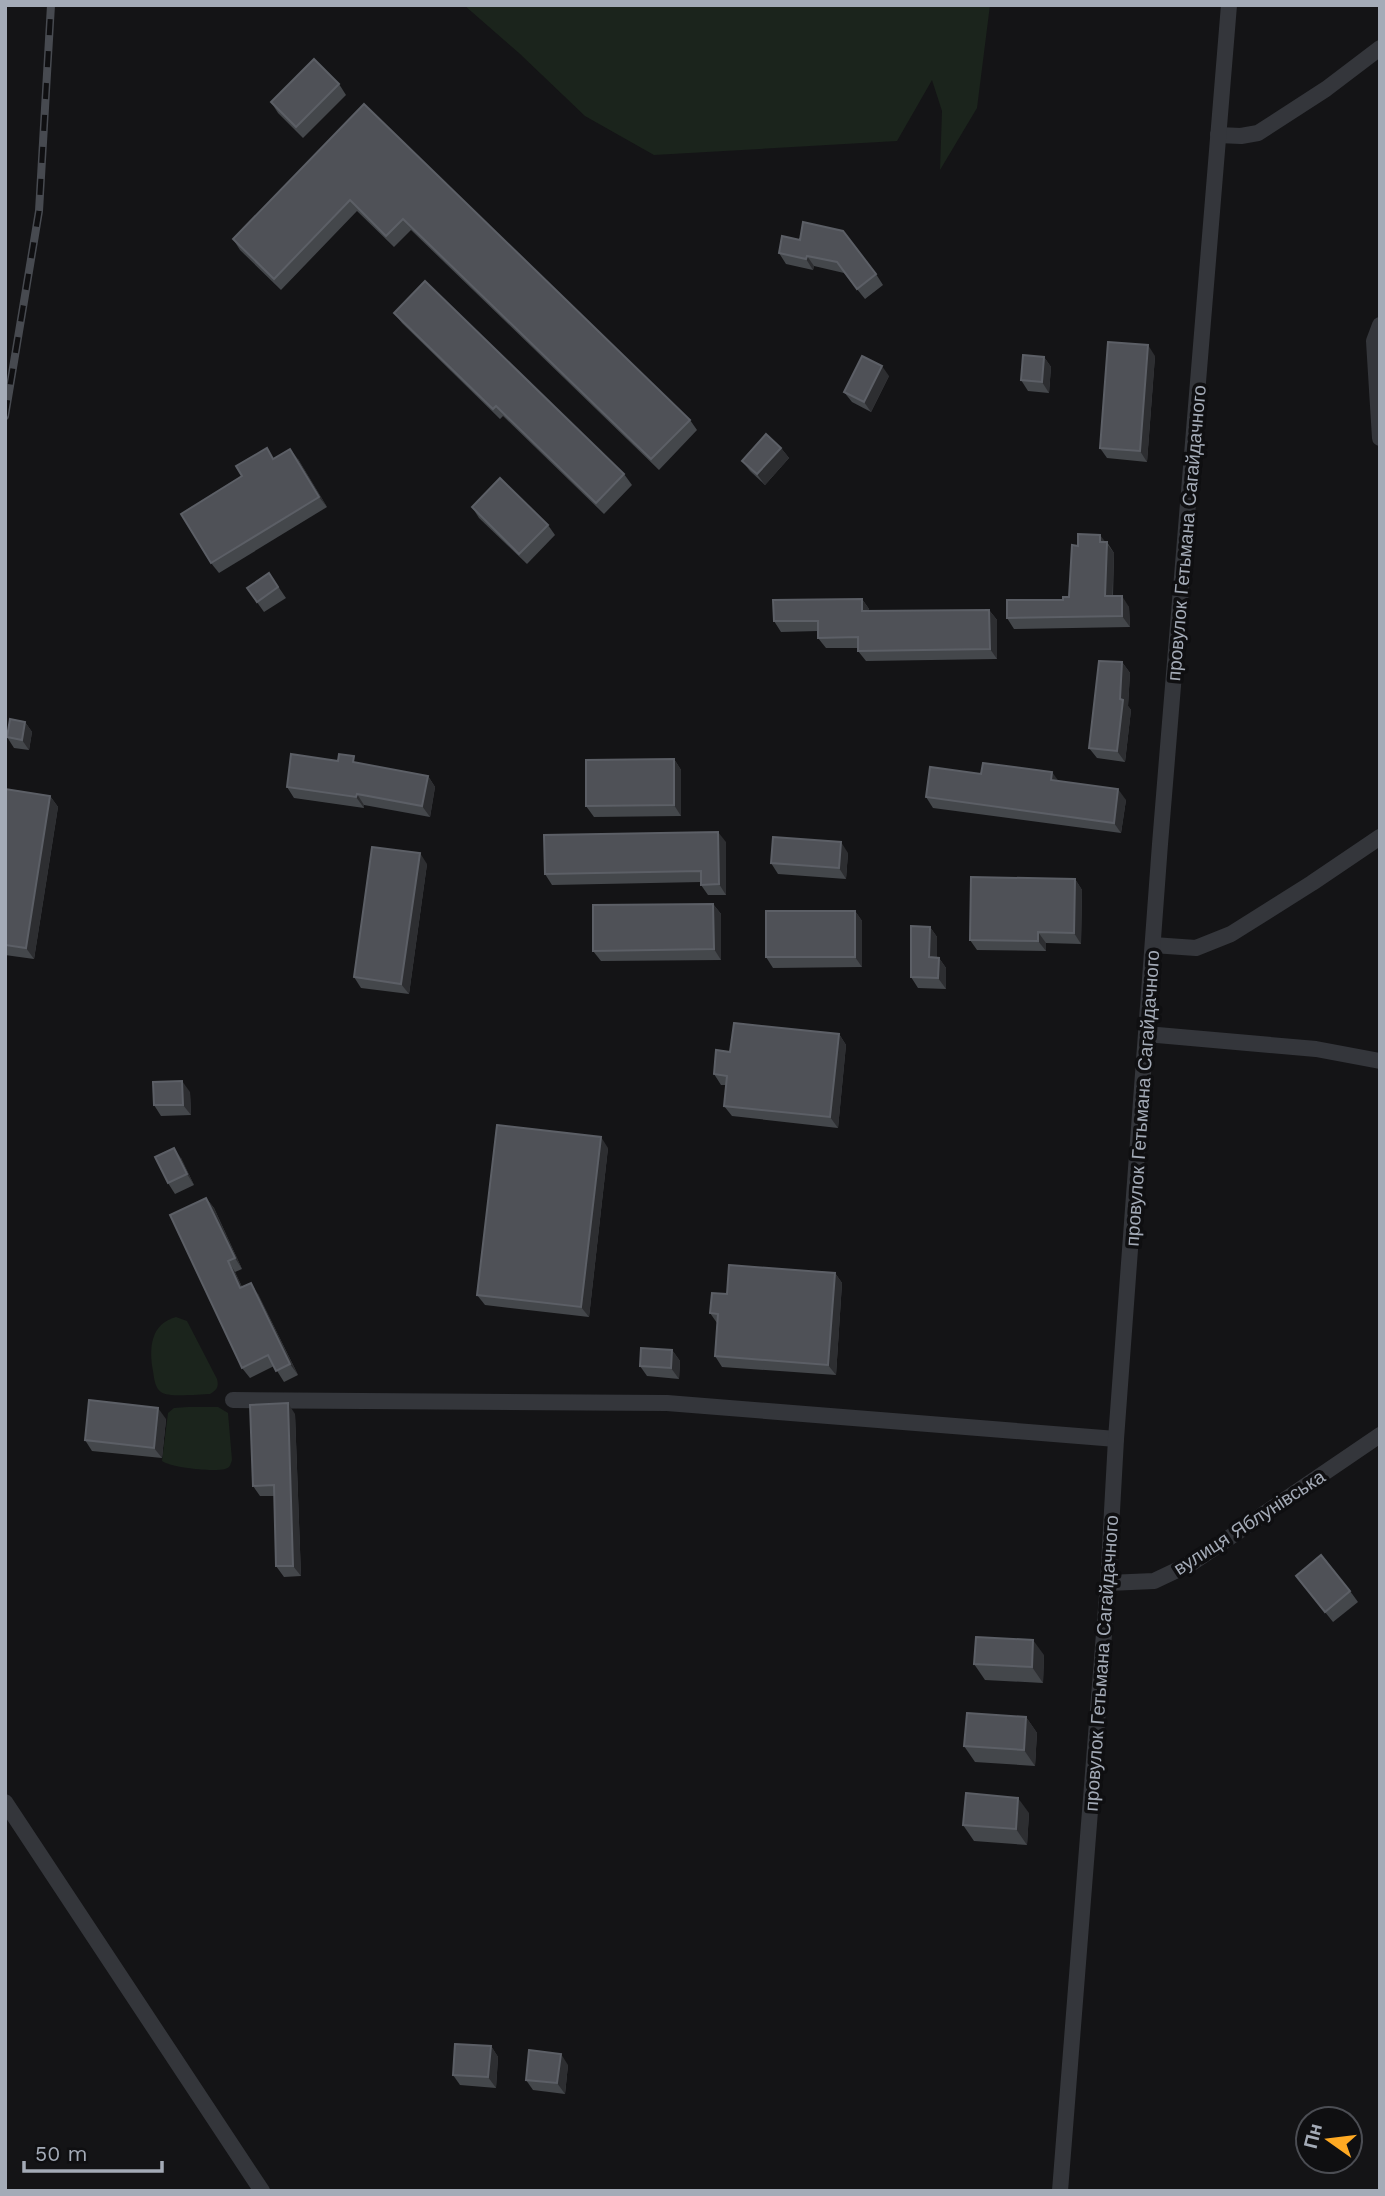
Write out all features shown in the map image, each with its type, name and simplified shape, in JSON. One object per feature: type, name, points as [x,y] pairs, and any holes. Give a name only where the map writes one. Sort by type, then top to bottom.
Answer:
[{"type":"street","name":"провулок Гетьмана Сагайдачного","points":[[1060,2191],[1108,1583],[1146,1034],[1229,5]]},
{"type":"street","points":[[1218,135],[1241,136],[1258,133],[1325,89],[1380,48]]},
{"type":"street","points":[[1380,325],[1374,341],[1380,438]]},
{"type":"street","points":[[1153,945],[1196,948],[1231,934],[1380,836]]},
{"type":"street","points":[[1146,1034],[1316,1049],[1380,1061]]},
{"type":"street","points":[[233,1400],[667,1403],[1116,1439]]},
{"type":"street","name":"вулиця Яблунівська","points":[[1108,1583],[1154,1581],[1192,1563],[1380,1435]]},
{"type":"street","points":[[5,1802],[262,2191]]},
{"type":"shaded area","points":[[464,5],[990,5],[977,108],[940,170],[942,111],[932,80],[897,141],[654,155],[585,116]]},
{"type":"shaded area","points":[[176,1317],[187,1321],[217,1379],[217,1388],[210,1394],[170,1395],[161,1392],[156,1385],[151,1354],[153,1338],[161,1325]]},
{"type":"shaded area","points":[[218,1407],[228,1413],[232,1460],[230,1466],[220,1470],[193,1469],[162,1461],[168,1413],[174,1408]]},
{"type":"building","points":[[314,59],[339,84],[296,127],[271,102]]},
{"type":"building","points":[[364,104],[690,420],[651,459],[403,219],[386,236],[350,200],[274,279],[233,239]]},
{"type":"building","points":[[803,222],[843,231],[876,274],[857,289],[837,262],[779,253],[782,236],[800,240]]},
{"type":"building","points":[[425,281],[624,474],[596,503],[496,406],[493,409],[394,313]]},
{"type":"building","points":[[1108,342],[1148,345],[1140,451],[1100,448]]},
{"type":"building","points":[[1023,355],[1044,357],[1042,382],[1021,380]]},
{"type":"building","points":[[862,356],[882,366],[864,402],[844,392]]},
{"type":"building","points":[[766,434],[781,448],[757,474],[742,461]]},
{"type":"building","points":[[267,448],[273,459],[290,449],[319,497],[211,563],[181,514],[242,476],[236,466]]},
{"type":"building","points":[[500,478],[548,525],[519,554],[472,507]]},
{"type":"building","points":[[1078,534],[1100,535],[1100,542],[1107,542],[1105,596],[1122,596],[1122,616],[1007,618],[1007,600],[1063,600],[1063,597],[1069,597],[1072,545],[1078,546]]},
{"type":"building","points":[[269,573],[278,587],[257,602],[247,588]]},
{"type":"building","points":[[862,599],[862,611],[989,610],[990,649],[858,651],[858,637],[818,638],[818,621],[774,621],[773,600]]},
{"type":"building","points":[[1099,661],[1122,662],[1120,699],[1123,700],[1117,751],[1089,748]]},
{"type":"building","points":[[10,719],[25,722],[22,740],[7,737]]},
{"type":"building","points":[[291,754],[338,761],[339,754],[354,756],[353,762],[428,776],[422,806],[357,794],[356,797],[287,787]]},
{"type":"building","points":[[674,759],[674,805],[586,806],[586,760]]},
{"type":"building","points":[[983,763],[1052,772],[1051,780],[1118,789],[1114,823],[926,797],[930,767],[981,774]]},
{"type":"building","points":[[5,789],[50,796],[26,948],[5,945]]},
{"type":"building","points":[[718,832],[719,884],[701,885],[701,871],[545,874],[544,835]]},
{"type":"building","points":[[773,837],[841,842],[839,868],[771,863]]},
{"type":"building","points":[[372,847],[420,853],[401,984],[354,977]]},
{"type":"building","points":[[971,877],[1075,879],[1074,933],[1038,932],[1038,941],[970,940]]},
{"type":"building","points":[[713,904],[714,949],[593,951],[593,905]]},
{"type":"building","points":[[766,911],[855,911],[855,957],[766,957]]},
{"type":"building","points":[[911,926],[930,927],[929,957],[939,958],[938,978],[911,977]]},
{"type":"building","points":[[734,1023],[839,1034],[830,1117],[724,1106],[727,1076],[714,1074],[716,1050],[730,1052]]},
{"type":"building","points":[[182,1081],[183,1105],[154,1105],[153,1082]]},
{"type":"building","points":[[497,1125],[601,1137],[581,1307],[477,1295]]},
{"type":"building","points":[[174,1148],[187,1174],[168,1183],[155,1157]]},
{"type":"building","points":[[206,1198],[235,1258],[228,1261],[240,1288],[251,1283],[290,1364],[276,1371],[268,1355],[242,1368],[170,1215]]},
{"type":"building","points":[[729,1265],[835,1273],[828,1365],[715,1356],[718,1314],[710,1313],[712,1293],[727,1294]]},
{"type":"building","points":[[641,1348],[672,1350],[671,1368],[640,1366]]},
{"type":"building","points":[[89,1400],[158,1408],[154,1448],[85,1440]]},
{"type":"building","points":[[288,1403],[293,1566],[276,1566],[274,1485],[253,1486],[250,1405]]},
{"type":"building","points":[[1321,1555],[1350,1591],[1325,1612],[1296,1576]]},
{"type":"building","points":[[976,1637],[1033,1640],[1032,1667],[974,1664]]},
{"type":"building","points":[[967,1713],[1026,1717],[1024,1750],[964,1746]]},
{"type":"building","points":[[966,1793],[1018,1798],[1016,1829],[963,1825]]},
{"type":"building","points":[[455,2044],[491,2046],[488,2077],[453,2075]]},
{"type":"building","points":[[529,2050],[561,2054],[557,2083],[526,2080]]},
{"type":"railway","points":[[5,416],[39,211],[51,5]]}]
